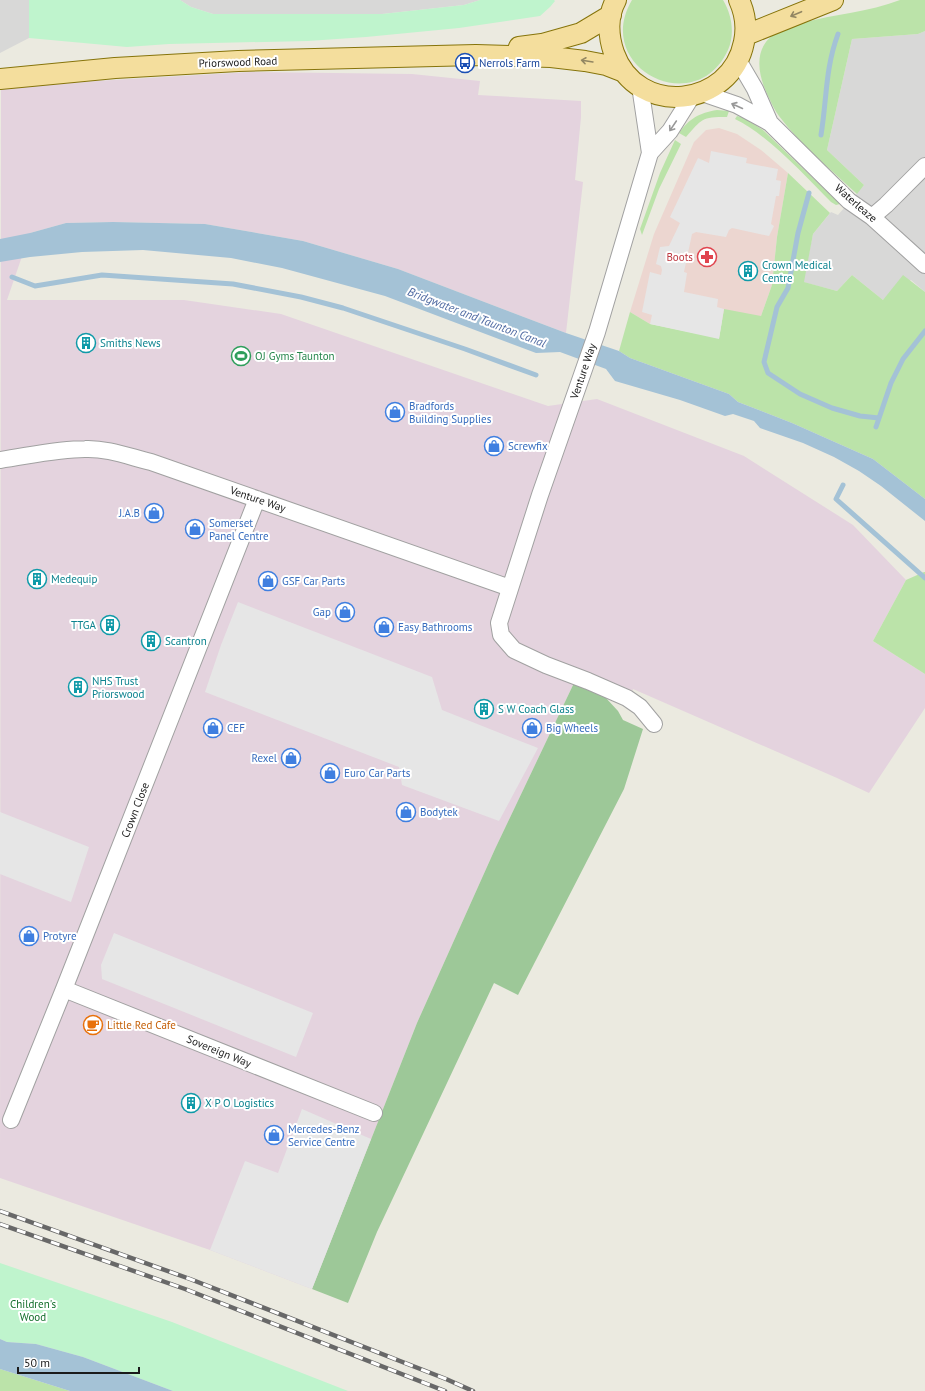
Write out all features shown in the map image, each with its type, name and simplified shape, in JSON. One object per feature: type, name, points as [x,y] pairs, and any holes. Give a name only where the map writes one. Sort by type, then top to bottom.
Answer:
[{"type":"main road","points":[[613,7],[609,30],[611,45],[616,59],[624,72],[640,86],[652,92],[665,96],[679,97],[697,94],[713,87],[732,71],[743,48],[746,35],[744,14],[739,0]]},
{"type":"main road","points":[[746,35],[833,0]]},
{"type":"main road","name":"Priorswood Road","points":[[476,55],[542,44],[581,33],[613,7]]},
{"type":"main road","name":"Priorswood Road","points":[[0,79],[115,68],[238,61],[476,55],[550,57],[585,61],[606,65],[624,72]]},
{"type":"street","name":"Waterleaze","points":[[738,60],[755,89],[770,123]]},
{"type":"street","name":"Venture Way","points":[[640,86],[650,153],[597,332],[540,495],[499,623],[501,635],[514,650],[546,665],[627,698],[640,707],[654,724]]},
{"type":"street","name":"Waterleaze","points":[[697,94],[737,105],[770,123],[849,200],[872,217],[925,265]]},
{"type":"street","name":"Venture Way","points":[[650,153],[670,131],[697,94]]},
{"type":"street","points":[[872,217],[925,166]]},
{"type":"street","name":"Venture Way","points":[[0,460],[86,448],[151,462],[510,588]]},
{"type":"street","name":"Crown Close","points":[[11,1120],[257,499]]},
{"type":"street","name":"Sovereign Way","points":[[64,989],[374,1113]]},
{"type":"shaded area","points":[[0,0],[29,0],[29,38],[0,53]]},
{"type":"shaded area","points":[[180,0],[480,0],[464,5],[382,14],[213,14],[191,7]]},
{"type":"shaded area","points":[[925,31],[925,292],[911,280],[883,300],[852,275],[837,291],[803,282],[813,234],[831,212],[838,215],[864,185],[827,150],[852,39],[918,34]]},
{"type":"shaded area","points":[[250,72],[412,74],[480,81],[478,95],[581,101],[581,117],[575,180],[583,182],[566,333],[398,269],[303,241],[205,224],[113,222],[66,223],[30,233],[7,300],[184,300],[281,314],[548,406],[597,399],[744,456],[853,525],[906,580],[873,641],[925,674],[925,708],[869,793],[633,689],[626,707],[574,683],[495,849],[417,1023],[312,1289],[210,1250],[0,1178],[1,89],[96,81]]},
{"type":"shaded area","points":[[719,128],[737,134],[761,150],[788,173],[777,237],[772,285],[761,316],[650,324],[630,312],[654,234],[694,142],[706,130]]},
{"type":"shaded area","points":[[711,151],[747,158],[746,163],[778,169],[776,180],[781,181],[779,196],[776,196],[771,224],[774,226],[769,236],[732,228],[729,230],[726,237],[696,232],[692,234],[684,272],[687,273],[684,292],[718,299],[717,307],[724,309],[719,339],[650,324],[652,315],[642,312],[650,272],[661,275],[661,266],[656,264],[660,247],[669,246],[680,223],[670,217],[698,158],[709,163]]},
{"type":"shaded area","points":[[238,602],[432,677],[442,710],[538,748],[499,821],[402,785],[399,767],[205,692]]},
{"type":"shaded area","points":[[0,812],[89,847],[71,902],[0,874]]},
{"type":"shaded area","points":[[114,933],[313,1013],[296,1057],[102,979],[101,965]]},
{"type":"shaded area","points":[[302,1109],[371,1139],[312,1289],[210,1250],[245,1161],[278,1173]]},
{"type":"green space","points":[[29,0],[180,0],[191,7],[213,14],[382,14],[464,5],[480,0],[555,1],[540,16],[459,28],[308,41],[169,44],[127,47],[29,38]]},
{"type":"green space","points":[[632,0],[723,0],[729,12],[732,25],[728,50],[713,71],[693,82],[673,83],[653,77],[636,64],[625,46],[623,24]]},
{"type":"green space","points":[[900,0],[925,0],[925,31],[918,34],[852,39],[827,150],[864,185],[857,194],[806,147],[778,114],[765,89],[759,61],[764,44],[770,37],[785,28]]},
{"type":"green space","points":[[717,110],[729,111],[727,117],[703,120],[686,137],[679,133],[695,117]]},
{"type":"green space","points":[[737,116],[744,118],[763,130],[840,204],[836,205],[831,202],[773,145],[735,119]]},
{"type":"green space","points":[[675,140],[681,144],[659,189],[642,235],[640,229],[660,173]]},
{"type":"green space","points":[[788,173],[830,213],[813,234],[804,282],[837,291],[852,275],[883,300],[903,275],[925,292],[925,499],[873,459],[792,423],[738,402],[729,394],[630,358],[619,351],[630,312],[650,324],[719,338],[724,309],[761,316],[772,285],[777,237]]},
{"type":"green space","points":[[924,572],[925,674],[873,641],[906,580]]},
{"type":"green space","points":[[574,683],[605,697],[618,711],[623,720],[643,729],[624,789],[518,995],[494,983],[377,1232],[348,1303],[312,1289],[417,1023],[495,849]]},
{"type":"green space","name":"Children's Wood","points":[[0,1263],[172,1322],[348,1391],[173,1391],[83,1357],[36,1344],[7,1342],[0,1339]]},
{"type":"green space","points":[[0,1369],[70,1391],[0,1391]]},
{"type":"water","name":"Bridgwater and Taunton Canal","points":[[113,222],[205,224],[303,241],[398,269],[566,333],[619,351],[630,358],[729,394],[738,402],[792,423],[873,459],[925,499],[925,521],[881,486],[859,471],[834,457],[803,443],[760,428],[754,421],[733,414],[725,416],[680,400],[615,381],[606,369],[560,352],[536,353],[385,296],[282,268],[231,258],[143,250],[82,252],[30,257],[0,262],[0,239],[30,233],[66,223]]},
{"type":"water","points":[[0,1339],[7,1342],[36,1344],[83,1357],[173,1391],[70,1391],[0,1369]]},
{"type":"waterway","points":[[821,135],[828,72],[838,34]]},
{"type":"waterway","points":[[809,193],[798,233],[788,288],[777,307],[764,362],[768,373],[800,394],[832,408],[860,416],[879,418]]},
{"type":"waterway","points":[[12,277],[35,286],[102,275],[233,284],[301,297],[343,308],[465,349],[536,375]]},
{"type":"waterway","points":[[876,427],[891,383],[903,359],[925,331]]},
{"type":"waterway","points":[[843,485],[836,499],[925,578]]},
{"type":"railway","points":[[0,1211],[190,1279],[446,1379],[473,1391]]},
{"type":"railway","points":[[0,1224],[185,1289],[445,1391]]},
{"type":"place","name":"Nerrols Farm","points":[[465,63]]},
{"type":"place","name":"Boots","points":[[707,257]]},
{"type":"place","name":"Crown Medical Centre","points":[[748,271]]},
{"type":"place","name":"Smiths News","points":[[86,343]]},
{"type":"place","name":"OJ Gyms Taunton","points":[[241,356]]},
{"type":"place","name":"Bradfords Building Supplies","points":[[395,412]]},
{"type":"place","name":"Screwfix","points":[[494,446]]},
{"type":"place","name":"J.A.B","points":[[154,513]]},
{"type":"place","name":"Somerset Panel Centre","points":[[195,529]]},
{"type":"place","name":"Medequip","points":[[37,579]]},
{"type":"place","name":"GSF Car Parts","points":[[268,581]]},
{"type":"place","name":"Gap","points":[[345,612]]},
{"type":"place","name":"TTGA","points":[[110,625]]},
{"type":"place","name":"Easy Bathrooms","points":[[384,627]]},
{"type":"place","name":"Scantron","points":[[151,641]]},
{"type":"place","name":"NHS Trust Priorswood","points":[[78,687]]},
{"type":"place","name":"S W Coach Glass","points":[[484,709]]},
{"type":"place","name":"CEF","points":[[213,728]]},
{"type":"place","name":"Big Wheels","points":[[532,728]]},
{"type":"place","name":"Rexel","points":[[291,758]]},
{"type":"place","name":"Euro Car Parts","points":[[330,773]]},
{"type":"place","name":"Bodytek","points":[[406,812]]},
{"type":"place","name":"Protyre","points":[[29,936]]},
{"type":"place","name":"Little Red Cafe","points":[[93,1025]]},
{"type":"place","name":"X P O Logistics","points":[[191,1103]]},
{"type":"place","name":"Mercedes-Benz Service Centre","points":[[274,1135]]}]
